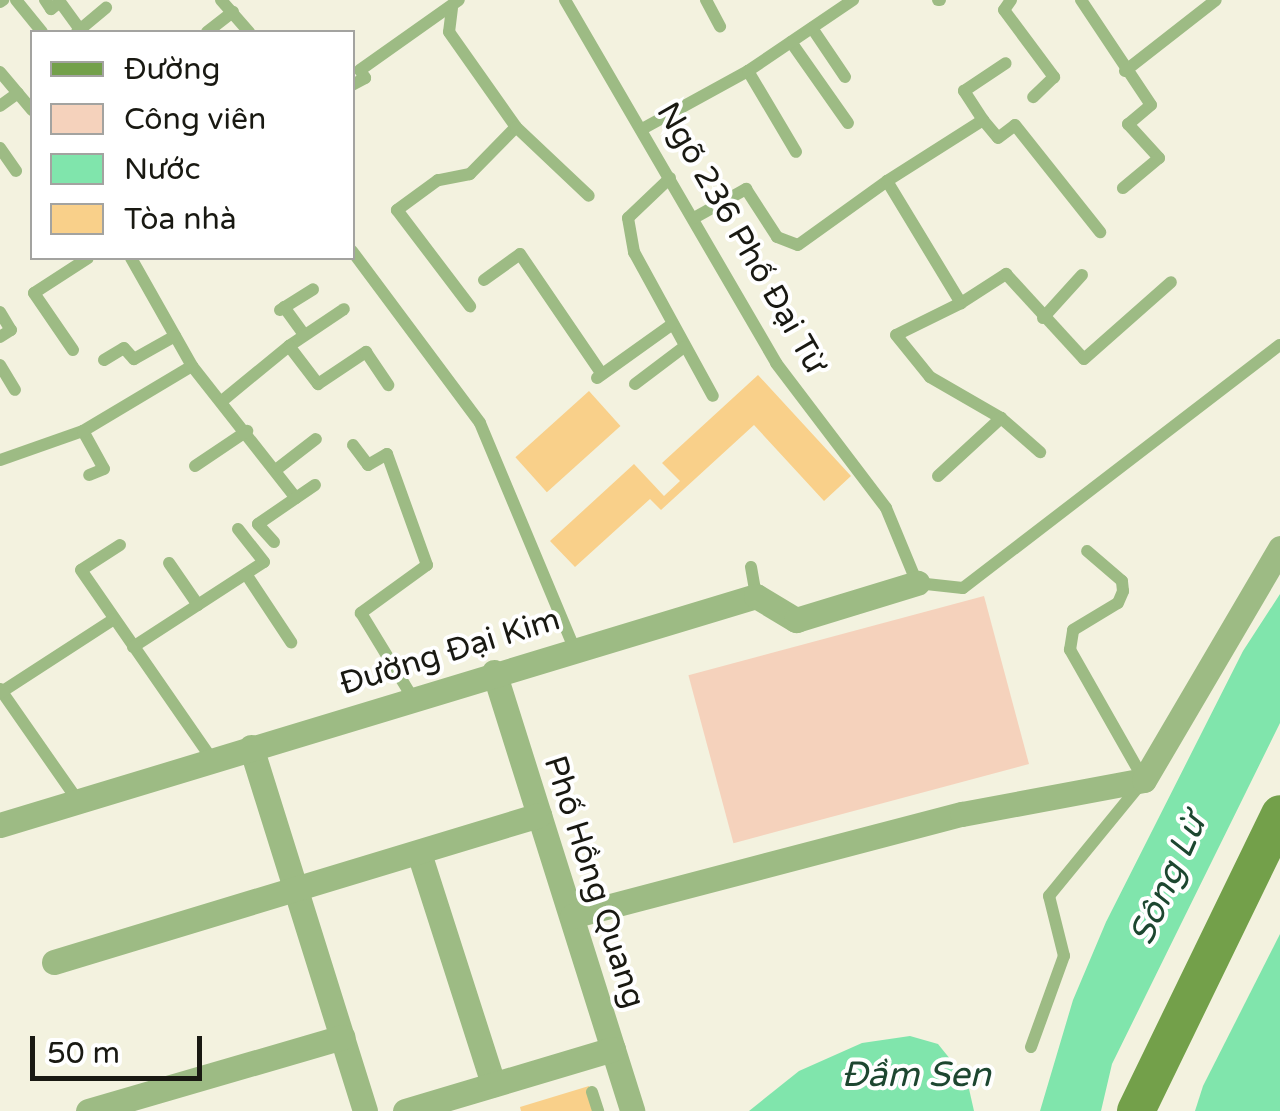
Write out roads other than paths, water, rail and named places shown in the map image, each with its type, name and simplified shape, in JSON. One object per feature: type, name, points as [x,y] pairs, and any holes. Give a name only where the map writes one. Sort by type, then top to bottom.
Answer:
[{"type":"main road","points":[[1136,1111],[1280,814]]},
{"type":"street","points":[[572,916],[962,814],[1144,780],[1280,548]]},
{"type":"street","points":[[756,596],[796,620],[917,583]]},
{"type":"street","name":"Đường Đại Kim","points":[[0,825],[494,672],[756,596]]},
{"type":"street","name":"Phố Hồng Quang","points":[[494,672],[632,1111]]},
{"type":"street","points":[[251,747],[366,1111]]},
{"type":"street","points":[[54,962],[538,815]]},
{"type":"street","points":[[419,853],[493,1084]]},
{"type":"street","points":[[88,1111],[342,1037]]},
{"type":"street","points":[[404,1111],[612,1049]]},
{"type":"lane","points":[[16,0],[40,30]]},
{"type":"lane","points":[[45,0],[51,9],[60,2],[78,30]]},
{"type":"lane","points":[[221,0],[246,30]]},
{"type":"lane","name":"Ngõ 236 Phố Đại Từ","points":[[565,0],[644,128],[776,363],[886,508],[917,583]]},
{"type":"lane","points":[[706,0],[720,26]]},
{"type":"lane","points":[[644,128],[748,71],[853,0]]},
{"type":"lane","points":[[1012,0],[1004,10],[1054,78],[1033,97]]},
{"type":"lane","points":[[1125,71],[1216,0]]},
{"type":"lane","points":[[1084,1],[1125,71],[1151,105],[1128,124],[1159,158],[1123,188]]},
{"type":"lane","points":[[355,83],[364,78],[360,70],[456,4]]},
{"type":"lane","points":[[456,4],[449,32],[516,127],[589,196]]},
{"type":"lane","points":[[80,30],[106,8]]},
{"type":"lane","points":[[210,30],[233,12]]},
{"type":"lane","points":[[812,28],[845,77]]},
{"type":"lane","points":[[790,42],[848,123]]},
{"type":"lane","points":[[1006,63],[964,91],[998,138],[1015,125],[1100,232]]},
{"type":"lane","points":[[748,71],[796,152]]},
{"type":"lane","points":[[0,72],[30,108]]},
{"type":"lane","points":[[0,106],[18,93]]},
{"type":"lane","points":[[694,218],[746,189],[776,237],[798,245],[983,120]]},
{"type":"lane","points":[[470,306],[397,210],[438,180],[470,174],[516,127]]},
{"type":"lane","points":[[0,148],[16,171]]},
{"type":"lane","points":[[670,178],[628,218],[634,252],[712,396]]},
{"type":"lane","points":[[888,181],[961,304]]},
{"type":"lane","points":[[484,280],[520,254],[600,376],[671,326]]},
{"type":"lane","points":[[355,255],[480,423],[574,648]]},
{"type":"lane","points":[[73,350],[34,293],[85,260]]},
{"type":"lane","points":[[132,260],[192,366],[277,469],[296,498]]},
{"type":"lane","points":[[1040,452],[1001,418],[930,377],[896,335],[961,304],[1006,274],[1042,318],[1084,359],[1171,282]]},
{"type":"lane","points":[[1042,318],[1082,275]]},
{"type":"lane","points":[[304,335],[282,308],[312,289]]},
{"type":"lane","points":[[222,401],[288,346],[344,309]]},
{"type":"lane","points":[[0,312],[11,330],[0,337]]},
{"type":"lane","points":[[104,360],[124,348],[134,359],[175,336]]},
{"type":"lane","points":[[917,583],[963,588],[1280,345]]},
{"type":"lane","points":[[288,346],[318,384],[366,352],[388,384]]},
{"type":"lane","points":[[635,384],[684,347]]},
{"type":"lane","points":[[0,365],[15,390]]},
{"type":"lane","points":[[0,460],[83,431],[192,366]]},
{"type":"lane","points":[[938,476],[1001,418]]},
{"type":"lane","points":[[83,431],[104,469],[89,475]]},
{"type":"lane","points":[[195,466],[247,431]]},
{"type":"lane","points":[[277,469],[316,439]]},
{"type":"lane","points":[[353,445],[368,465],[386,454],[427,565],[360,612],[412,697]]},
{"type":"lane","points":[[274,542],[258,524],[315,485]]},
{"type":"lane","points":[[132,647],[264,562],[238,529]]},
{"type":"lane","points":[[120,545],[81,570],[212,759]]},
{"type":"lane","points":[[1032,1047],[1064,956],[1049,896],[1144,780],[1070,650],[1073,630],[1118,603],[1124,591],[1122,581],[1088,551]]},
{"type":"lane","points":[[169,563],[198,605]]},
{"type":"lane","points":[[751,568],[756,596]]},
{"type":"lane","points":[[246,574],[291,642]]},
{"type":"lane","points":[[78,801],[1,691],[114,618]]},
{"type":"lane","points":[[592,1092],[598,1111]]},
{"type":"water","name":"Sông Lừ","points":[[1280,594],[1280,723],[1112,1064],[1101,1111],[1040,1111],[1073,1000],[1106,922],[1243,651]]},
{"type":"water","points":[[1280,934],[1280,1111],[1195,1111],[1203,1086]]},
{"type":"water","name":"Đầm Sen","points":[[910,1036],[938,1044],[967,1080],[974,1111],[749,1111],[799,1071],[862,1043]]}]
